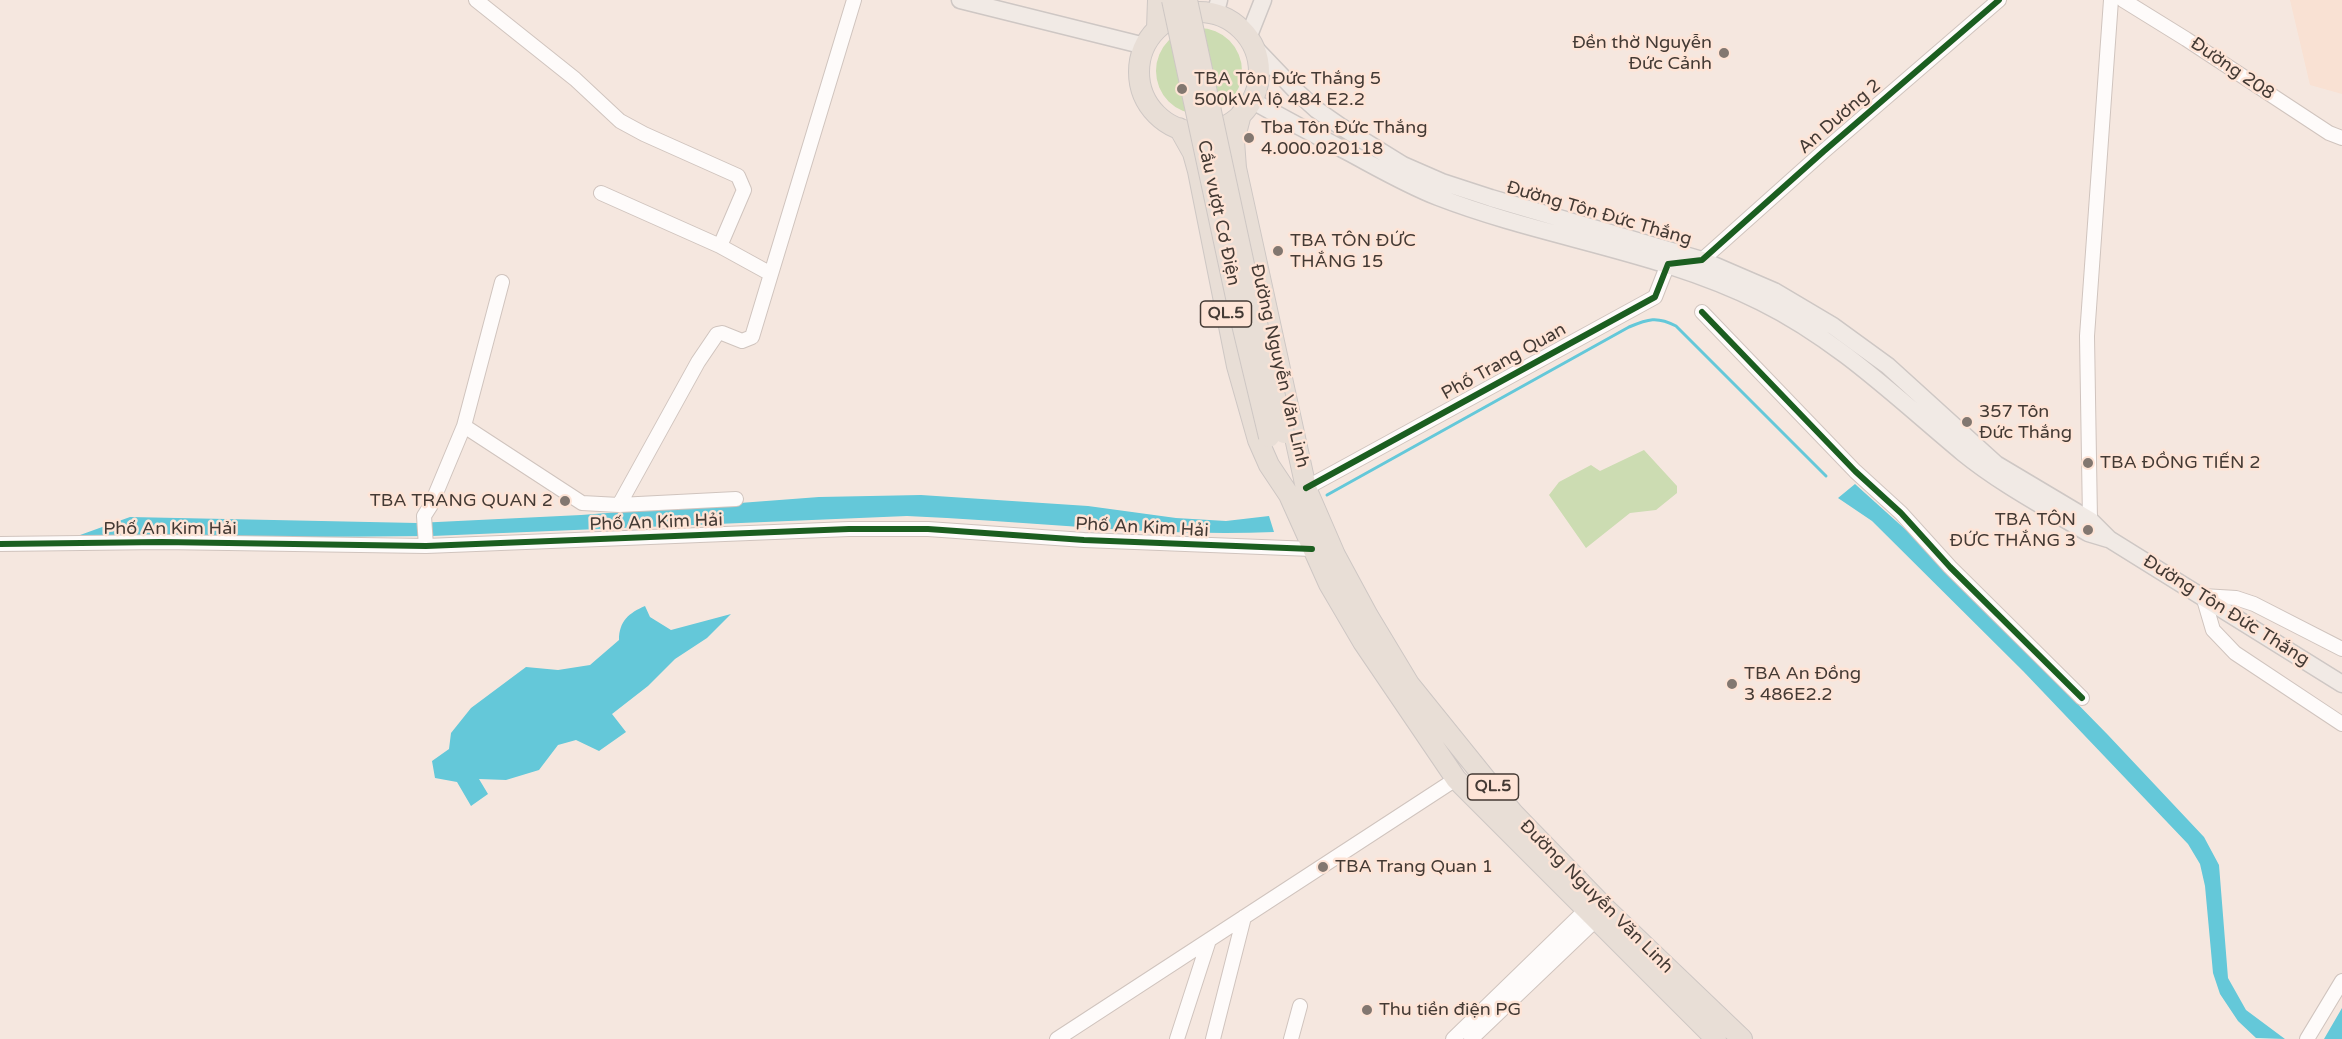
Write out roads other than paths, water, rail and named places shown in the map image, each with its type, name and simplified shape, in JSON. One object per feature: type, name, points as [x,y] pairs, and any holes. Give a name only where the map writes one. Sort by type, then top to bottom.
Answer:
[{"type":"highway","points":[[1157,29],[1158,0]]},
{"type":"highway","name":"Cầu vượt Cơ Điện","points":[[1172,0],[1239,316],[1276,435],[1297,491]]},
{"type":"highway","points":[[1246,107],[1226,125],[1208,131],[1179,128],[1155,112],[1144,96],[1139,66],[1145,46],[1157,29],[1174,18],[1204,5],[1233,23],[1251,43]]},
{"type":"highway","name":"Cầu vượt Cơ Điện","points":[[1204,5],[1276,435]]},
{"type":"highway","name":"Đường Nguyễn Văn Linh","points":[[1251,43],[1258,75],[1234,141],[1236,168],[1297,491],[1312,549],[1329,584],[1363,642],[1456,779],[1596,909],[1742,1039]]},
{"type":"highway","name":"Đường Nguyễn Văn Linh","points":[[1179,128],[1196,162],[1237,366],[1269,465],[1297,491],[1408,684],[1513,813],[1596,909],[1716,1039]]},
{"type":"main road","points":[[960,0],[1145,46]]},
{"type":"main road","points":[[1251,43],[1263,0]]},
{"type":"main road","name":"Đường Tôn Đức Thắng","points":[[1251,43],[1296,92],[1317,110],[1403,165],[1442,182],[1491,198],[1702,260],[1774,291],[1833,326],[1888,366],[1996,464],[2090,520],[2109,539],[2339,683]]},
{"type":"main road","name":"Đường Tôn Đức Thắng","points":[[1246,107],[1287,121],[1438,197],[1668,264],[1751,297],[1806,326],[1865,368],[1965,454],[2088,533],[2109,539]]},
{"type":"street","points":[[476,0],[575,79],[620,121],[738,176],[744,190],[720,246]]},
{"type":"street","points":[[619,505],[698,362],[717,334],[722,333],[742,341],[752,338],[854,0]]},
{"type":"street","name":"An Dương 2","points":[[1702,260],[1999,0]]},
{"type":"street","points":[[2090,520],[2087,336],[2111,0]]},
{"type":"street","name":"Đường 208","points":[[2123,0],[2329,133],[2342,138]]},
{"type":"street","points":[[601,193],[720,246],[771,274]]},
{"type":"street","points":[[1668,264],[1702,260]]},
{"type":"street","name":"Phố Trang Quan","points":[[1297,491],[1654,297],[1668,264]]},
{"type":"street","points":[[426,543],[424,516],[432,505],[464,426],[502,282]]},
{"type":"street","points":[[1702,312],[1855,471],[1901,513],[1950,567],[2082,698]]},
{"type":"street","points":[[464,426],[582,503],[619,505],[736,499]]},
{"type":"street","name":"Phố An Kim Hải","points":[[0,544],[426,543],[849,529],[928,529],[1084,540],[1312,549]]},
{"type":"street","points":[[2342,650],[2254,604],[2236,598],[2203,596],[2213,630],[2235,653],[2342,724]]},
{"type":"street","points":[[1058,1039],[1456,779]]},
{"type":"street","points":[[1453,1039],[1596,909]]},
{"type":"street","points":[[1471,1039],[1596,909]]},
{"type":"street","points":[[1213,1039],[1244,917]]},
{"type":"street","points":[[1177,1039],[1209,940]]},
{"type":"street","points":[[2307,1039],[2342,981]]},
{"type":"street","points":[[1291,1039],[1300,1006]]},
{"type":"water","points":[[1855,484],[1916,539],[2108,735],[2204,837],[2219,865],[2228,978],[2246,1010],[2285,1039],[2256,1038],[2238,1021],[2220,994],[2213,973],[2205,886],[2200,864],[2188,844],[2023,671],[1872,521],[1838,498]]},
{"type":"water","points":[[921,495],[1088,506],[1176,518],[1226,521],[1269,516],[1274,532],[1136,530],[907,516],[432,536],[69,539],[130,517],[417,523],[581,515],[819,497]]},
{"type":"water","points":[[645,606],[650,617],[671,630],[731,614],[707,638],[675,659],[648,686],[612,714],[626,732],[599,751],[576,740],[558,745],[539,770],[506,780],[479,779],[488,794],[471,806],[457,782],[435,778],[432,761],[449,749],[451,733],[471,708],[526,667],[558,670],[590,665],[619,640],[619,633],[626,618]]},
{"type":"water","points":[[2342,1008],[2342,1039],[2324,1039]]},
{"type":"waterway","points":[[1327,495],[1629,327],[1652,320],[1676,326],[1826,476]]},
{"type":"place","name":"Đền thờ Nguyễn Đức Cảnh","points":[[1724,53]]},
{"type":"place","name":"TBA Tôn Đức Thắng 5 500kVA lộ 484 E2.2","points":[[1182,89]]},
{"type":"place","name":"Tba Tôn Đức Thắng 4.000.020118","points":[[1249,138]]},
{"type":"place","name":"TBA TÔN ĐỨC THẮNG 15","points":[[1278,251]]},
{"type":"place","name":"357 Tôn Đức Thắng","points":[[1967,422]]},
{"type":"place","name":"TBA ĐỒNG TIẾN 2","points":[[2088,463]]},
{"type":"place","name":"TBA TRANG QUAN 2","points":[[565,501]]},
{"type":"place","name":"TBA TÔN ĐỨC THẮNG 3","points":[[2088,530]]},
{"type":"place","name":"TBA An Đồng 3 486E2.2","points":[[1732,684]]},
{"type":"place","name":"TBA Trang Quan 1","points":[[1323,867]]},
{"type":"place","name":"Thu tiền điện PG","points":[[1367,1010]]}]
